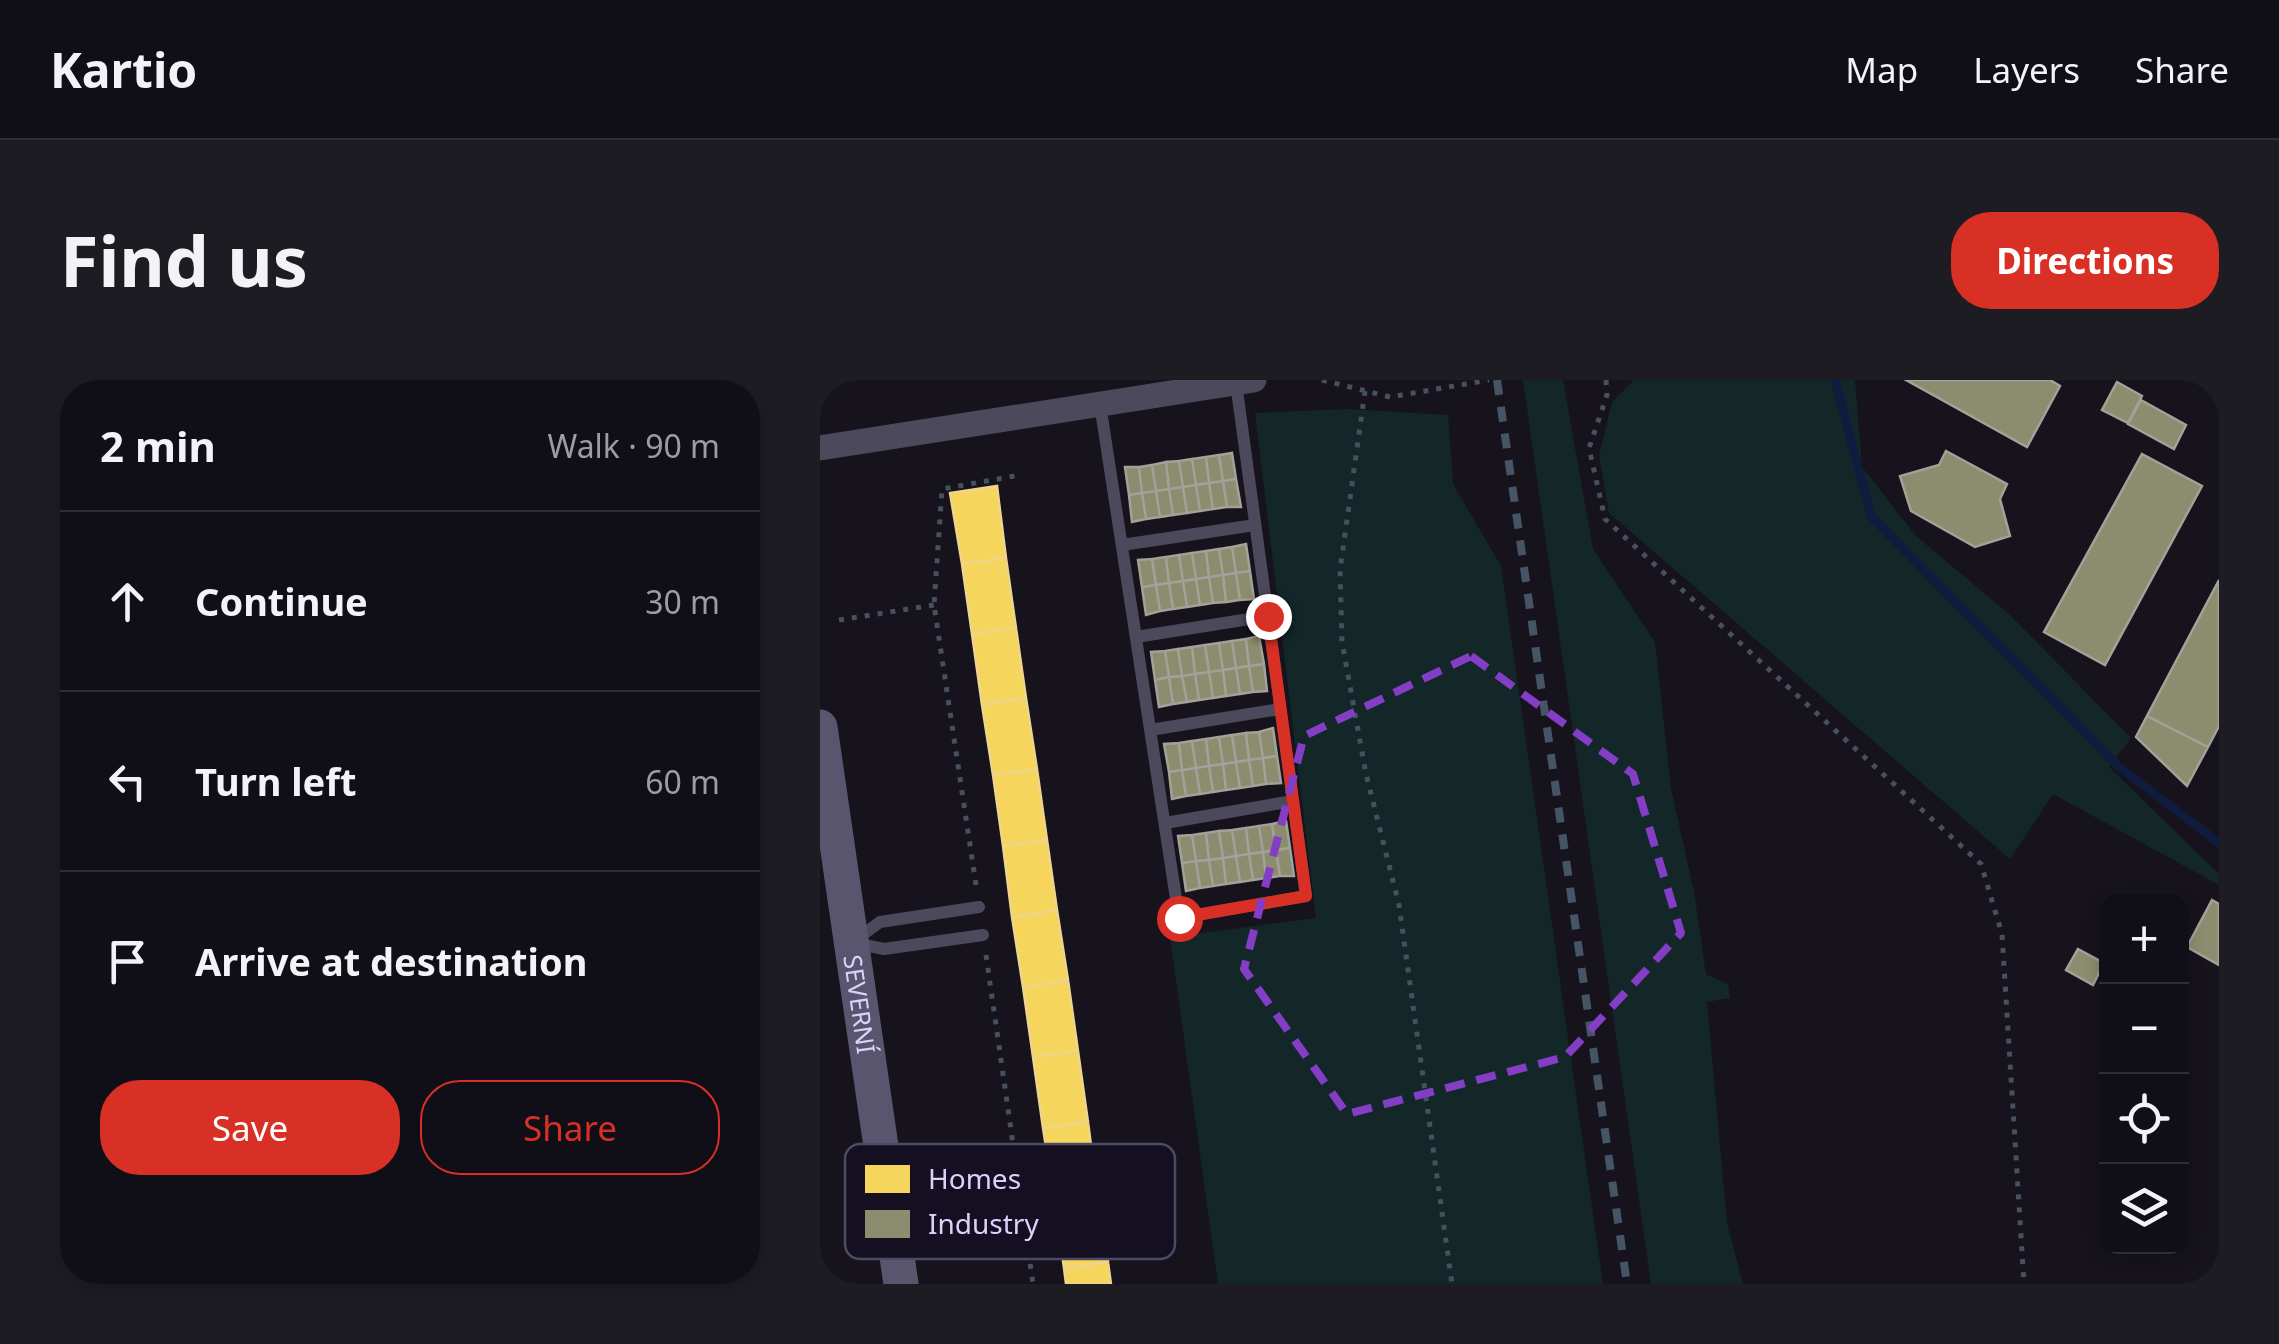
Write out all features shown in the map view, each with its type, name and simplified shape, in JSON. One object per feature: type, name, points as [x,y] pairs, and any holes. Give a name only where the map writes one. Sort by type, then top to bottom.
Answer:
[{"type":"street","points":[[820,448],[1245,381]]},
{"type":"street","name":"SEVERNÍ","points":[[820,726],[880,1144]]},
{"type":"street","name":"SEVERNÍ","points":[[896,1259],[900,1284]]},
{"type":"lane","points":[[1100,404],[1179,918],[1306,896],[1255,525],[1245,381]]},
{"type":"lane","points":[[1122,545],[1255,525]]},
{"type":"lane","points":[[1136,636],[1268,616]]},
{"type":"lane","points":[[1150,730],[1280,709]]},
{"type":"lane","points":[[1165,823],[1293,801]]},
{"type":"lane","points":[[852,942],[880,922],[979,907]]},
{"type":"lane","points":[[852,942],[884,949],[984,935]]},
{"type":"path","points":[[1322,380],[1390,396],[1489,380]]},
{"type":"path","points":[[1606,380],[1607,394],[1590,448],[1605,519],[1981,864],[2002,934],[2024,1284]]},
{"type":"path","points":[[1365,391],[1340,570],[1342,642],[1366,774],[1399,906],[1452,1284]]},
{"type":"path","points":[[940,531],[942,489],[1020,475]]},
{"type":"path","points":[[838,620],[934,605]]},
{"type":"highlighted area","points":[[1471,656],[1633,774],[1681,933],[1565,1057],[1347,1114],[1244,969],[1304,736]]},
{"type":"green space","points":[[1523,380],[1563,380],[1593,549],[1655,642],[1671,788],[1694,892],[1706,974],[1728,984],[1730,998],[1707,1002],[1727,1223],[1743,1284],[1651,1284]]},
{"type":"green space","points":[[1634,380],[1855,380],[1862,467],[1916,536],[2011,616],[2131,738],[2109,767],[2219,874],[2219,885],[2053,794],[2010,859],[1609,513],[1599,455],[1612,402]]},
{"type":"green space","points":[[1347,409],[1448,415],[1453,484],[1501,566],[1603,1284],[1218,1284],[1170,937],[1316,918],[1255,413]]},
{"type":"building: Homes","points":[[997,486],[1006,558],[962,564],[950,493]]},
{"type":"building: Homes","points":[[1006,558],[1016,628],[972,634],[962,564]]},
{"type":"building: Homes","points":[[1016,628],[1026,698],[982,705],[972,634]]},
{"type":"building: Homes","points":[[1026,698],[1037,769],[993,775],[982,705]]},
{"type":"building: Homes","points":[[1037,769],[1047,840],[1003,846],[993,775]]},
{"type":"building: Homes","points":[[1047,840],[1057,910],[1012,917],[1003,846]]},
{"type":"building: Homes","points":[[1057,910],[1068,980],[1023,987],[1012,917]]},
{"type":"building: Homes","points":[[1068,980],[1078,1051],[1033,1057],[1023,987]]},
{"type":"building: Homes","points":[[1078,1051],[1088,1122],[1043,1128],[1033,1057]]},
{"type":"building: Homes","points":[[1088,1122],[1091,1144],[1046,1144],[1043,1128]]},
{"type":"building: Homes","points":[[1063,1259],[1108,1259],[1108,1262],[1064,1268]]},
{"type":"building: Homes","points":[[1108,1262],[1111,1284],[1066,1284],[1064,1268]]},
{"type":"building: Industry","points":[[1906,380],[2050,380],[2060,386],[2027,447]]},
{"type":"building: Industry","points":[[2117,382],[2142,396],[2128,423],[2102,410]]},
{"type":"building: Industry","points":[[2141,400],[2186,425],[2174,449],[2128,424]]},
{"type":"building: Industry","points":[[1946,451],[2007,484],[2000,499],[2010,536],[1975,547],[1911,511],[1900,476],[1939,465]]},
{"type":"building: Industry","points":[[1232,453],[1236,479],[1223,481],[1219,455]]},
{"type":"building: Industry","points":[[2142,454],[2202,486],[2105,665],[2044,632]]},
{"type":"building: Industry","points":[[1219,455],[1223,481],[1209,483],[1206,457]]},
{"type":"building: Industry","points":[[1206,457],[1209,483],[1196,485],[1192,459]]},
{"type":"building: Industry","points":[[1192,459],[1196,485],[1183,487],[1179,461]]},
{"type":"building: Industry","points":[[1179,461],[1183,487],[1169,489],[1166,462]]},
{"type":"building: Industry","points":[[1166,462],[1169,489],[1156,491],[1152,465]]},
{"type":"building: Industry","points":[[1152,465],[1156,491],[1142,493],[1139,467]]},
{"type":"building: Industry","points":[[1125,467],[1139,467],[1142,493],[1129,495]]},
{"type":"building: Industry","points":[[1236,479],[1241,507],[1227,507],[1223,481]]},
{"type":"building: Industry","points":[[1223,481],[1227,507],[1213,509],[1209,483]]},
{"type":"building: Industry","points":[[1209,483],[1213,509],[1200,511],[1196,485]]},
{"type":"building: Industry","points":[[1196,485],[1200,511],[1187,513],[1183,487]]},
{"type":"building: Industry","points":[[1183,487],[1187,513],[1173,515],[1169,489]]},
{"type":"building: Industry","points":[[1169,489],[1173,515],[1160,517],[1156,491]]},
{"type":"building: Industry","points":[[1156,491],[1160,517],[1146,519],[1142,493]]},
{"type":"building: Industry","points":[[1142,493],[1146,519],[1132,522],[1129,495]]},
{"type":"building: Industry","points":[[1246,544],[1250,571],[1236,573],[1232,547]]},
{"type":"building: Industry","points":[[1232,547],[1236,573],[1223,575],[1219,549]]},
{"type":"building: Industry","points":[[1219,549],[1223,575],[1209,577],[1206,551]]},
{"type":"building: Industry","points":[[1206,551],[1209,577],[1196,579],[1192,553]]},
{"type":"building: Industry","points":[[1192,553],[1196,579],[1183,581],[1179,555]]},
{"type":"building: Industry","points":[[1179,555],[1183,581],[1169,583],[1166,557]]},
{"type":"building: Industry","points":[[1166,557],[1169,583],[1156,585],[1152,559]]},
{"type":"building: Industry","points":[[1152,559],[1156,585],[1142,587],[1138,560]]},
{"type":"building: Industry","points":[[1250,571],[1254,599],[1240,600],[1236,573]]},
{"type":"building: Industry","points":[[1236,573],[1240,600],[1226,602],[1223,575]]},
{"type":"building: Industry","points":[[1223,575],[1226,602],[1213,603],[1209,577]]},
{"type":"building: Industry","points":[[1209,577],[1213,603],[1200,605],[1196,579]]},
{"type":"building: Industry","points":[[1196,579],[1200,605],[1187,607],[1183,581]]},
{"type":"building: Industry","points":[[2219,580],[2219,726],[2208,747],[2147,716]]},
{"type":"building: Industry","points":[[1183,581],[1187,607],[1173,609],[1169,583]]},
{"type":"building: Industry","points":[[1169,583],[1173,609],[1160,611],[1156,585]]},
{"type":"building: Industry","points":[[1156,585],[1160,611],[1146,615],[1142,587]]},
{"type":"building: Industry","points":[[1259,636],[1264,664],[1249,666],[1246,639]]},
{"type":"building: Industry","points":[[1246,639],[1249,666],[1236,668],[1232,641]]},
{"type":"building: Industry","points":[[1232,641],[1236,668],[1223,670],[1219,643]]},
{"type":"building: Industry","points":[[1219,643],[1223,670],[1209,672],[1205,645]]},
{"type":"building: Industry","points":[[1205,645],[1209,672],[1195,674],[1192,647]]},
{"type":"building: Industry","points":[[1192,647],[1195,674],[1182,676],[1178,649]]},
{"type":"building: Industry","points":[[1178,649],[1182,676],[1169,677],[1165,651]]},
{"type":"building: Industry","points":[[1165,651],[1169,677],[1155,680],[1151,652]]},
{"type":"building: Industry","points":[[1264,664],[1267,691],[1253,692],[1249,666]]},
{"type":"building: Industry","points":[[1249,666],[1253,692],[1240,694],[1236,668]]},
{"type":"building: Industry","points":[[1236,668],[1240,694],[1226,696],[1223,670]]},
{"type":"building: Industry","points":[[1223,670],[1226,696],[1213,698],[1209,672]]},
{"type":"building: Industry","points":[[1209,672],[1213,698],[1199,700],[1195,674]]},
{"type":"building: Industry","points":[[1195,674],[1199,700],[1187,702],[1182,676]]},
{"type":"building: Industry","points":[[1182,676],[1187,702],[1173,704],[1169,677]]},
{"type":"building: Industry","points":[[1169,677],[1173,704],[1159,707],[1155,680]]},
{"type":"building: Industry","points":[[2147,716],[2208,747],[2187,786],[2136,737]]},
{"type":"building: Industry","points":[[1273,728],[1277,756],[1263,758],[1259,732]]},
{"type":"building: Industry","points":[[1259,732],[1263,758],[1249,760],[1246,733]]},
{"type":"building: Industry","points":[[1246,733],[1249,760],[1236,762],[1232,735]]},
{"type":"building: Industry","points":[[1232,735],[1236,762],[1223,764],[1219,737]]},
{"type":"building: Industry","points":[[1219,737],[1223,764],[1209,766],[1206,739]]},
{"type":"building: Industry","points":[[1206,739],[1209,766],[1196,768],[1192,741]]},
{"type":"building: Industry","points":[[1192,741],[1196,768],[1182,770],[1179,743]]},
{"type":"building: Industry","points":[[1179,743],[1182,770],[1169,772],[1164,744]]},
{"type":"building: Industry","points":[[1277,756],[1281,783],[1266,784],[1263,758]]},
{"type":"building: Industry","points":[[1263,758],[1266,784],[1253,786],[1249,760]]},
{"type":"building: Industry","points":[[1249,760],[1253,786],[1240,788],[1236,762]]},
{"type":"building: Industry","points":[[1236,762],[1240,788],[1226,790],[1223,764]]},
{"type":"building: Industry","points":[[1223,764],[1226,790],[1213,792],[1209,766]]},
{"type":"building: Industry","points":[[1209,766],[1213,792],[1200,794],[1196,768]]},
{"type":"building: Industry","points":[[1196,768],[1200,794],[1186,796],[1182,770]]},
{"type":"building: Industry","points":[[1182,770],[1186,796],[1172,799],[1169,772]]},
{"type":"building: Industry","points":[[1286,821],[1290,848],[1276,850],[1272,824]]},
{"type":"building: Industry","points":[[1272,824],[1276,850],[1263,852],[1259,826]]},
{"type":"building: Industry","points":[[1259,826],[1263,852],[1249,854],[1246,828]]},
{"type":"building: Industry","points":[[1246,828],[1249,854],[1236,856],[1232,830]]},
{"type":"building: Industry","points":[[1232,830],[1236,856],[1223,858],[1219,831]]},
{"type":"building: Industry","points":[[1219,831],[1223,858],[1209,860],[1206,833]]},
{"type":"building: Industry","points":[[1206,833],[1209,860],[1196,861],[1192,835]]},
{"type":"building: Industry","points":[[1192,835],[1196,861],[1182,863],[1178,836]]},
{"type":"building: Industry","points":[[1290,848],[1294,876],[1280,876],[1276,850]]},
{"type":"building: Industry","points":[[1276,850],[1280,876],[1266,878],[1263,852]]},
{"type":"building: Industry","points":[[1263,852],[1266,878],[1253,880],[1249,854]]},
{"type":"building: Industry","points":[[1249,854],[1253,880],[1240,882],[1236,856]]},
{"type":"building: Industry","points":[[1236,856],[1240,882],[1226,884],[1223,858]]},
{"type":"building: Industry","points":[[1223,858],[1226,884],[1213,886],[1209,860]]},
{"type":"building: Industry","points":[[1209,860],[1213,886],[1200,888],[1196,861]]},
{"type":"building: Industry","points":[[1196,861],[1200,888],[1186,891],[1182,863]]},
{"type":"building: Industry","points":[[2212,900],[2219,904],[2219,965],[2189,948]]},
{"type":"building: Industry","points":[[2078,949],[2099,960],[2093,985],[2066,970]]},
{"type":"waterway","points":[[1835,380],[1871,516],[2118,766],[2219,843]]},
{"type":"railway","points":[[1497,380],[1627,1284]]},
{"type":"route","points":[[1179,918],[1306,896],[1268,616]]}]
